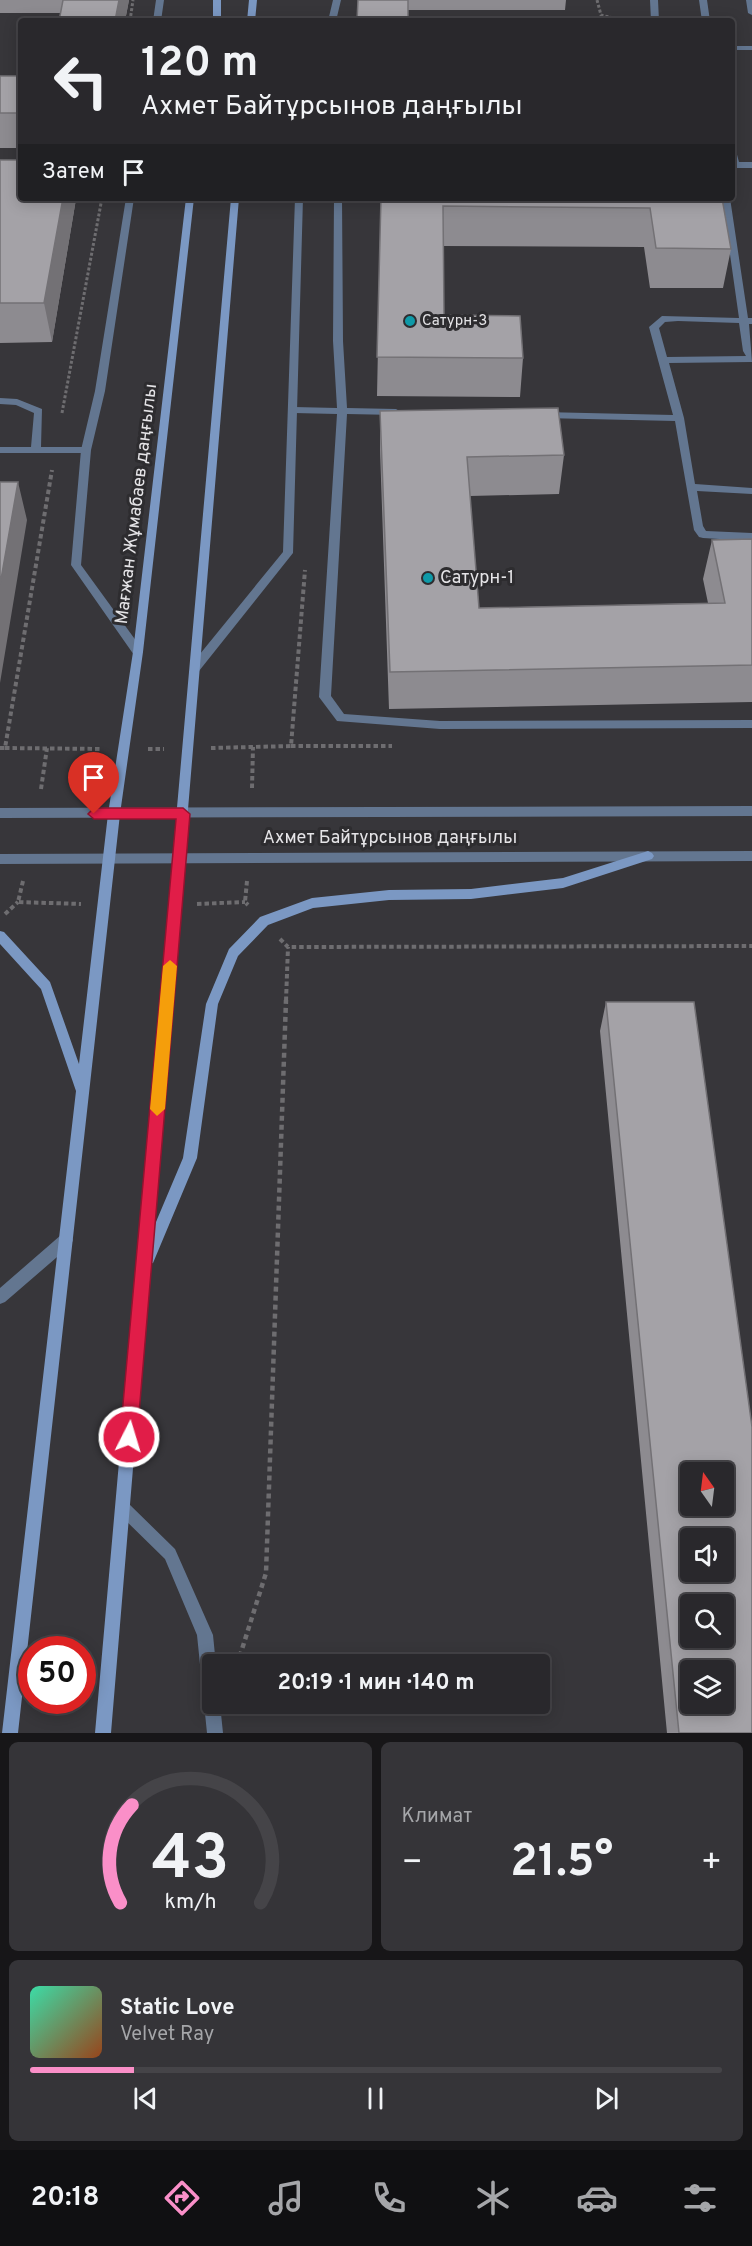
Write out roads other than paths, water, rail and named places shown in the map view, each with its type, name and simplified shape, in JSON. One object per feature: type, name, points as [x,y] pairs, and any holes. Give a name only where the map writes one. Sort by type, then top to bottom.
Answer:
[{"type":"main road","points":[[216,18],[218,0]]},
{"type":"main road","points":[[251,18],[253,0]]},
{"type":"main road","name":"Мағжан Жұмабаев даңғылы","points":[[10,1733],[114,814],[138,652],[190,201]]},
{"type":"main road","points":[[103,1733],[235,201]]},
{"type":"main road","points":[[143,1270],[190,1158],[212,1004],[233,952],[264,921],[312,903],[389,895],[471,894],[563,883],[648,856]]},
{"type":"main road","points":[[0,936],[46,986],[83,1093]]},
{"type":"street","points":[[157,18],[160,0]]},
{"type":"street","points":[[333,18],[337,0]]},
{"type":"street","points":[[654,0],[656,18]]},
{"type":"street","points":[[703,0],[706,18]]},
{"type":"street","points":[[750,0],[752,13]]},
{"type":"street","points":[[735,48],[752,48]]},
{"type":"street","points":[[735,165],[752,165]]},
{"type":"street","points":[[130,201],[100,391],[86,450],[76,565],[138,652]]},
{"type":"street","points":[[195,668],[288,553],[299,201]]},
{"type":"street","points":[[338,201],[338,341],[342,410],[325,697],[341,718],[440,725],[752,724]]},
{"type":"street","points":[[665,360],[752,358],[748,351],[749,321],[727,201]]},
{"type":"street","points":[[749,321],[662,319],[654,327],[665,360],[679,418],[693,487],[698,527],[703,534],[752,537]]},
{"type":"street","points":[[0,401],[17,402],[39,411],[36,450]]},
{"type":"street","points":[[294,410],[412,412]]},
{"type":"street","points":[[528,415],[679,418]]},
{"type":"street","points":[[0,450],[86,450]]},
{"type":"street","points":[[693,487],[752,491]]},
{"type":"street","name":"Ахмет Байтұрсынов даңғылы","points":[[0,813],[752,811]]},
{"type":"street","name":"Ахмет Байтұрсынов даңғылы","points":[[0,859],[109,859],[180,856],[752,856]]},
{"type":"street","points":[[0,1297],[66,1240]]},
{"type":"street","points":[[123,1508],[170,1554],[205,1635],[215,1733]]},
{"type":"place","name":"Сатурн-3","points":[[410,321]]},
{"type":"place","name":"Сатурн-1","points":[[428,578]]}]
